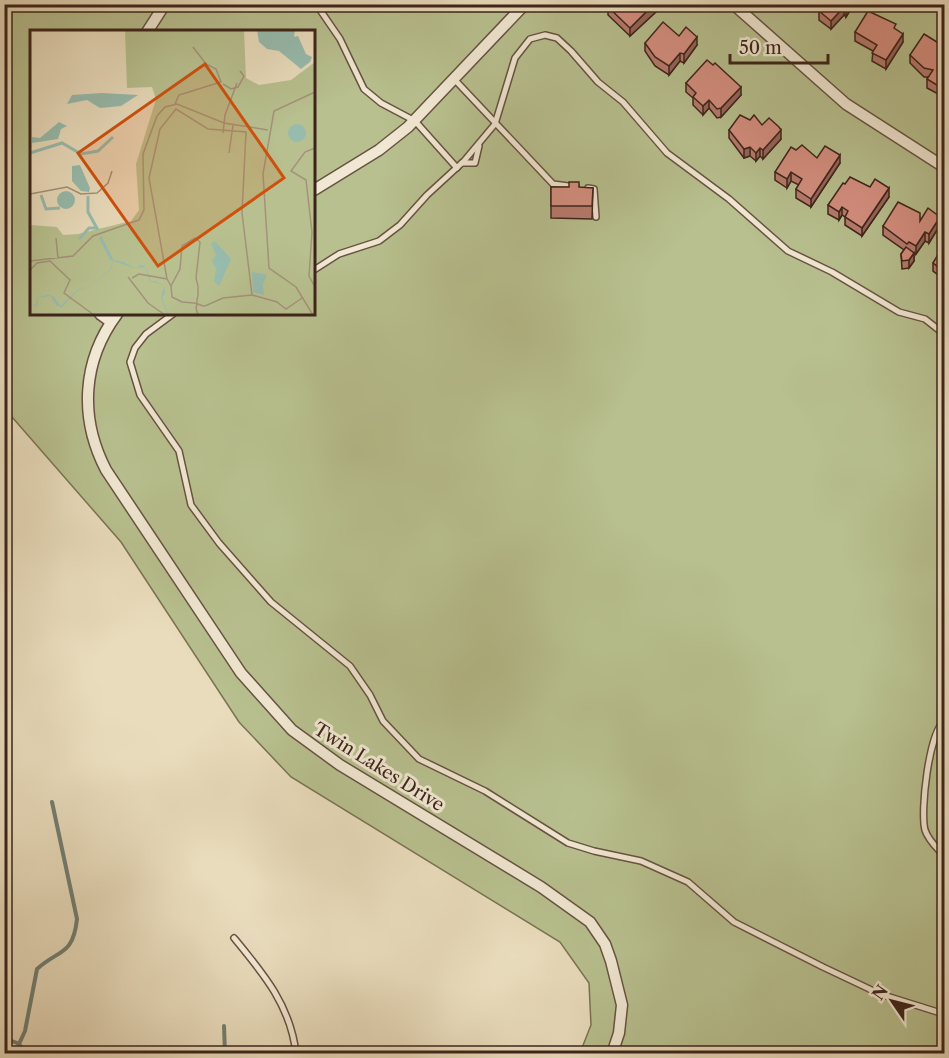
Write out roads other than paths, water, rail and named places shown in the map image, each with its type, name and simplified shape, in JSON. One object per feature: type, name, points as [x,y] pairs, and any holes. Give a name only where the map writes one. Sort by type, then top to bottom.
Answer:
[{"type":"street","points":[[148,30],[165,4]]},
{"type":"street","points":[[315,189],[379,150],[415,121],[525,4]]},
{"type":"street","points":[[733,4],[846,104],[945,167]]},
{"type":"street","name":"Twin Lakes Drive","points":[[114,318],[99,343],[91,369],[87,409],[94,445],[106,470],[235,664],[276,714],[312,746],[541,887],[590,922],[608,953],[622,1005],[619,1033],[612,1053]]},
{"type":"lane","points":[[316,4],[340,39],[364,89],[381,103],[415,121],[457,168]]},
{"type":"lane","points":[[315,269],[339,254],[379,241],[400,225],[427,195],[479,146],[495,124],[511,70],[519,52],[535,36],[545,34],[557,38],[597,82],[623,102],[668,153],[729,199],[780,246],[899,312],[925,319],[945,334]]},
{"type":"lane","points":[[455,80],[553,184],[594,189],[596,217]]},
{"type":"lane","points":[[171,315],[146,334],[135,348],[130,362],[140,395],[179,451],[191,505],[219,543],[271,603],[350,666],[370,695],[382,721],[419,759],[485,791],[568,843],[641,861],[688,882],[734,922],[807,959],[880,994],[945,1014]]},
{"type":"lane","points":[[945,721],[934,738],[923,807],[926,832],[945,856]]},
{"type":"lane","points":[[234,938],[268,979],[285,1010],[296,1053]]},
{"type":"waterway","points":[[19,1044],[25,1031],[37,969],[68,946],[72,940],[77,919],[52,802]]},
{"type":"waterway","points":[[224,1026],[225,1054]]},
{"type":"waterway","points":[[4,1038],[17,1043],[30,1054]]}]
